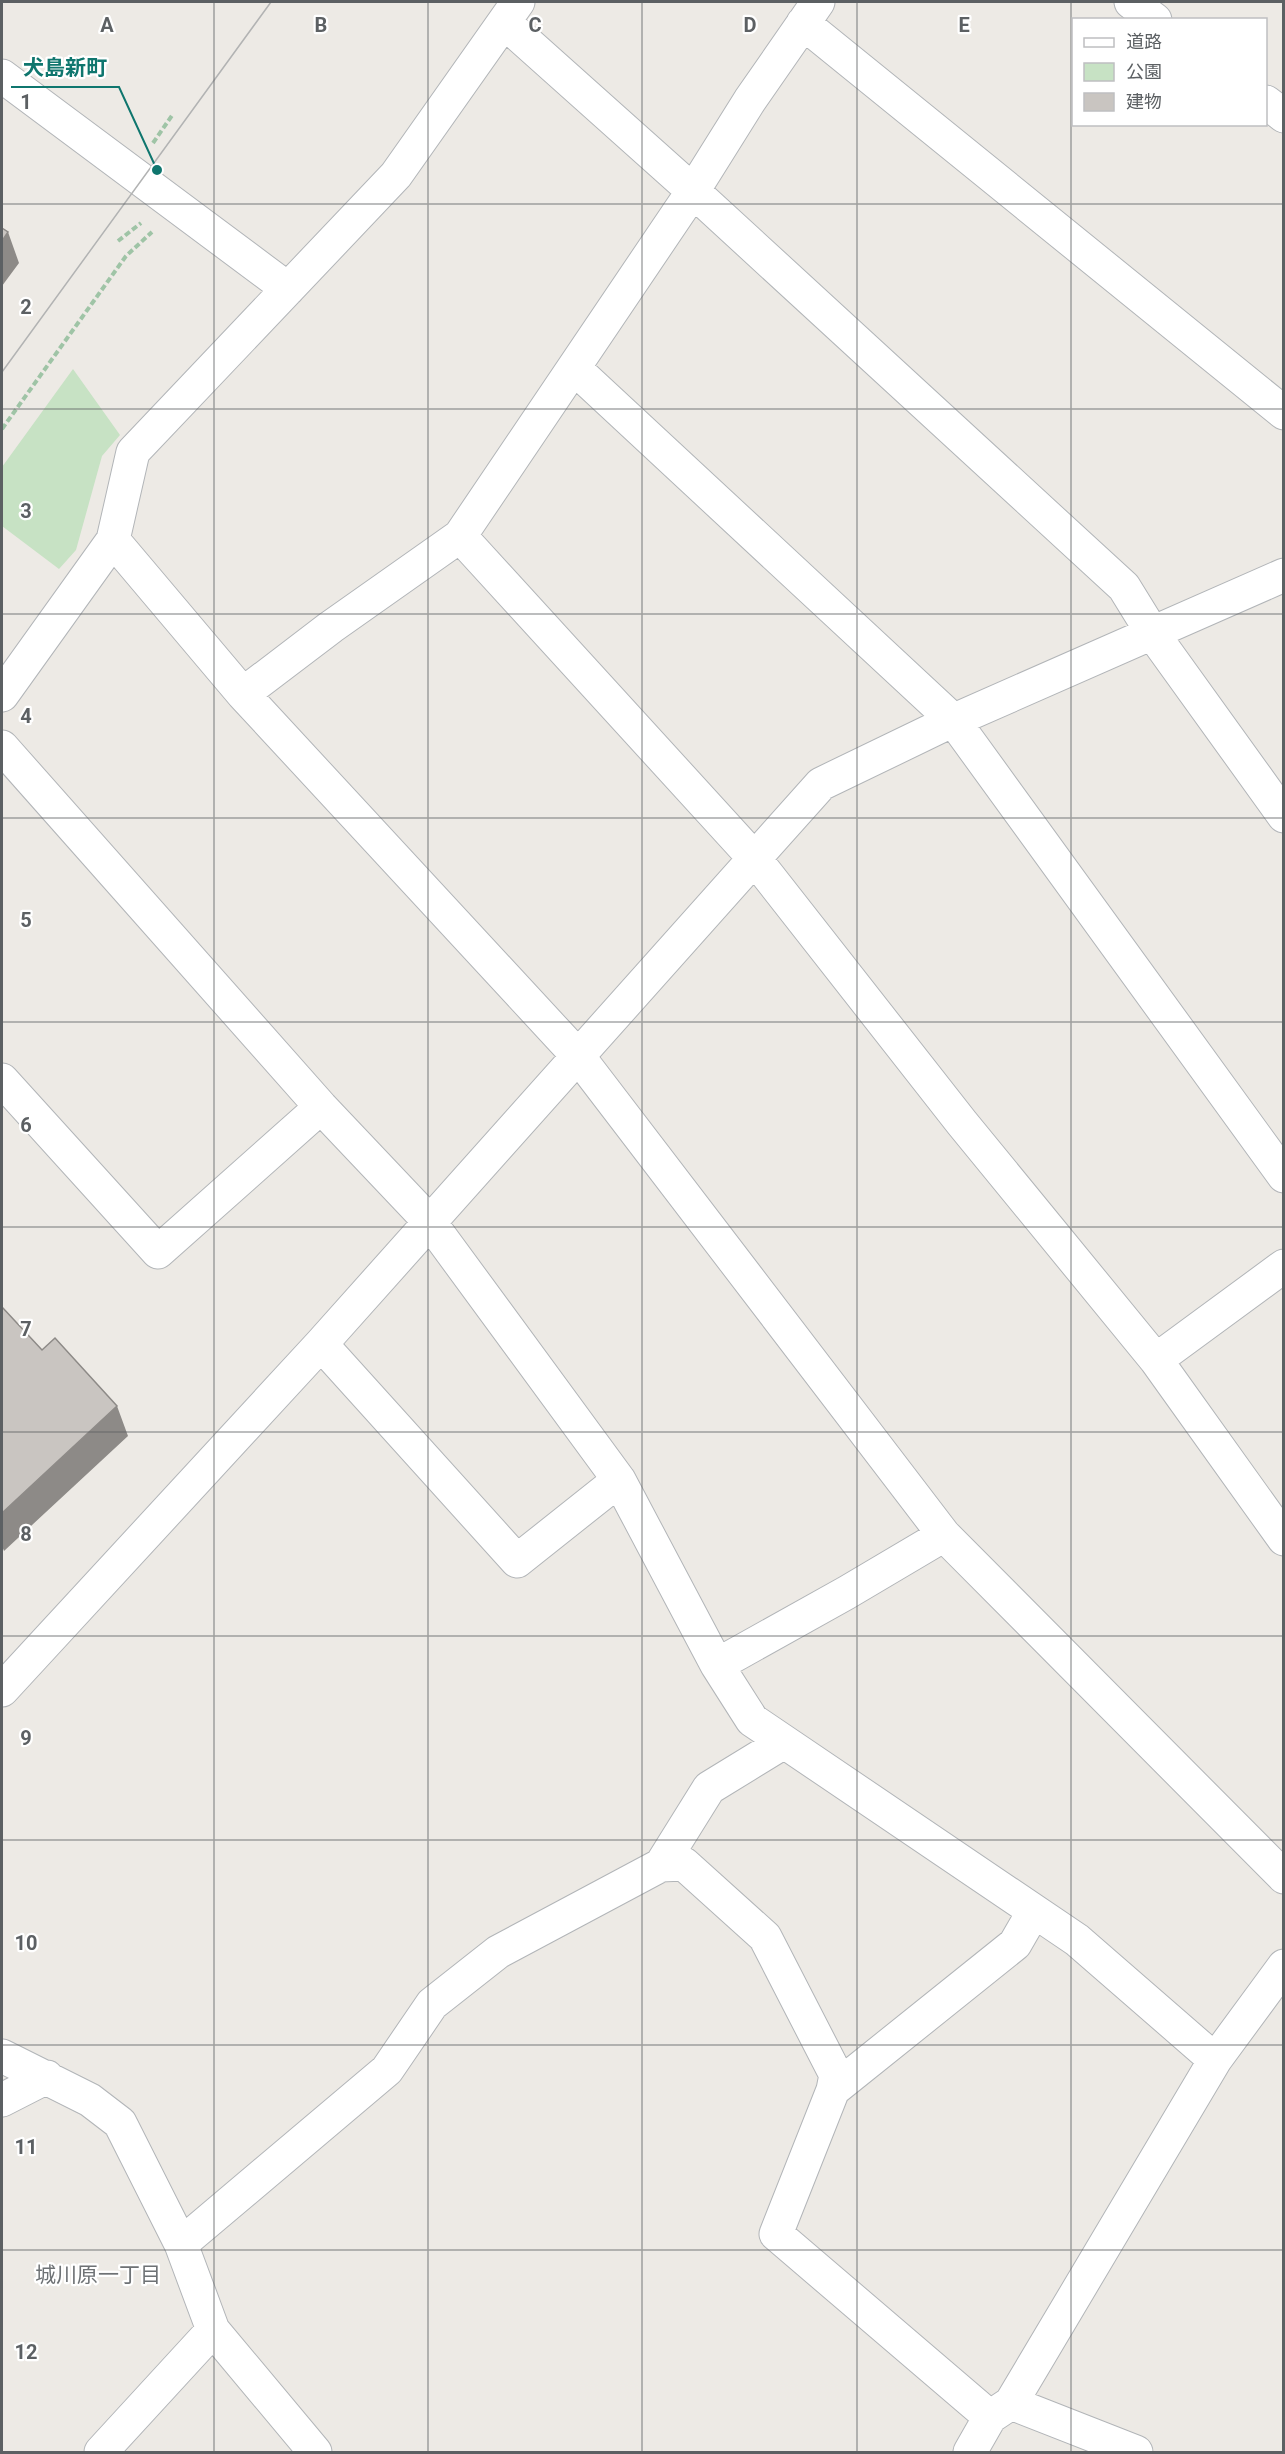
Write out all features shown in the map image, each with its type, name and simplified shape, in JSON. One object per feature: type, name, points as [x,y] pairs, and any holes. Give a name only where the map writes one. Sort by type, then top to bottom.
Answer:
[{"type":"street","points":[[1131,2],[1152,18]]},
{"type":"street","points":[[2,695],[113,540],[133,452],[396,175],[511,12],[693,191],[1124,587],[1153,634],[1284,816]]},
{"type":"street","points":[[243,694],[331,627],[460,536],[811,12],[1284,413]]},
{"type":"street","points":[[2,76],[288,289]]},
{"type":"street","points":[[1267,103],[1284,116]]},
{"type":"street","points":[[574,368],[954,721],[1284,1176]]},
{"type":"street","points":[[460,536],[755,859],[962,1123],[1156,1360],[1284,1539]]},
{"type":"street","points":[[113,540],[243,694],[578,1056],[944,1535],[1284,1877]]},
{"type":"street","points":[[2,1690],[321,1344],[821,784],[954,721],[1284,575]]},
{"type":"street","points":[[2,747],[321,1107],[429,1221],[619,1480],[717,1665],[752,1720],[1077,1940],[1215,2060]]},
{"type":"street","points":[[2,1080],[158,1252],[321,1107]]},
{"type":"street","points":[[1156,1360],[1284,1266]]},
{"type":"street","points":[[321,1344],[517,1561],[619,1480]]},
{"type":"street","points":[[717,1665],[944,1535]]},
{"type":"street","points":[[661,1865],[710,1788],[784,1742]]},
{"type":"street","points":[[181,2244],[387,2070],[432,2004],[498,1952],[661,1865],[684,1864],[765,1937],[836,2075],[833,2090],[776,2234],[1001,2410],[1136,2452]]},
{"type":"street","points":[[833,2090],[1015,1944],[1034,1911]]},
{"type":"street","points":[[970,2452],[1001,2410],[1215,2060],[1281,1974]]},
{"type":"street","points":[[2,2056],[90,2100],[120,2123],[181,2244],[213,2330],[315,2452]]},
{"type":"street","points":[[2,2100],[47,2077]]},
{"type":"street","points":[[101,2452],[213,2330]]},
{"type":"path","points":[[2,429],[126,256],[167,219],[177,205]]},
{"type":"green space","points":[[73,369],[120,435],[102,456],[76,550],[59,569],[2,526],[2,467]]},
{"type":"building","points":[[2,228],[8,232],[2,241]]},
{"type":"building","points":[[2,1307],[42,1350],[55,1338],[117,1406],[2,1513]]},
{"type":"tram line","points":[[2,372],[271,2]]},
{"type":"place","name":"犬島新町","points":[[157,170]]},
{"type":"district","name":"城川原一丁目","points":[[98,2275]]}]
